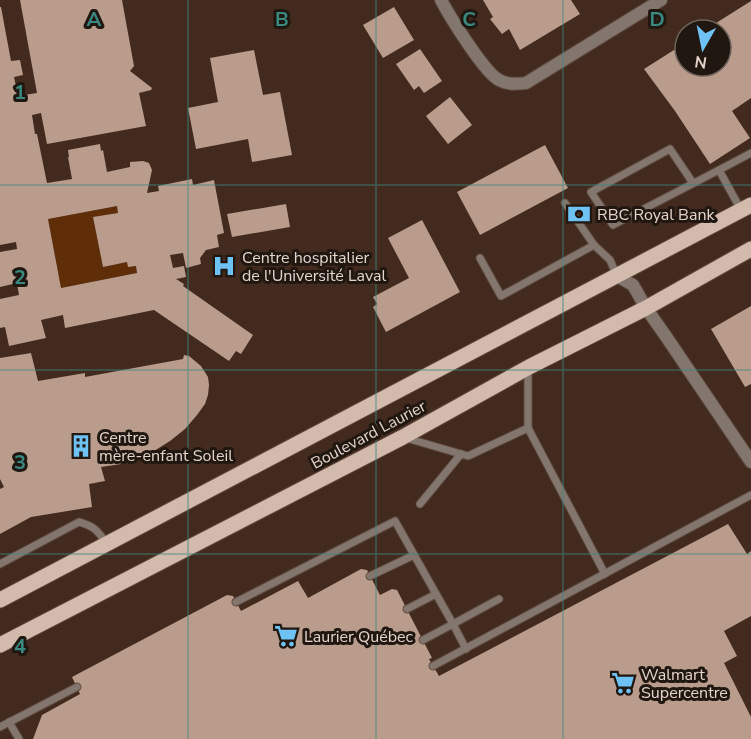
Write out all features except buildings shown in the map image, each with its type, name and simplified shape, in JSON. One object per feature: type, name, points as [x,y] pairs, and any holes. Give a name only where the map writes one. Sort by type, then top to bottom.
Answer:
[{"type":"main road","name":"Boulevard Laurier","points":[[0,600],[746,207]]},
{"type":"main road","name":"Boulevard Laurier","points":[[0,645],[403,437],[528,367],[646,308],[751,249]]},
{"type":"street","points":[[441,0],[482,64],[496,79],[510,85],[526,83],[661,0]]},
{"type":"street","points":[[617,276],[633,285],[646,308],[751,462]]},
{"type":"lane","points":[[693,183],[670,149],[591,192],[613,225],[751,153]]},
{"type":"lane","points":[[719,170],[746,207]]},
{"type":"lane","points":[[565,203],[594,245],[610,260],[617,276]]},
{"type":"lane","points":[[480,258],[501,296],[594,245]]},
{"type":"lane","points":[[528,367],[528,428],[605,574]]},
{"type":"lane","points":[[403,437],[468,456],[528,428]]},
{"type":"lane","points":[[420,504],[460,454]]},
{"type":"lane","points":[[433,666],[751,495]]},
{"type":"lane","points":[[236,602],[395,521],[466,649]]},
{"type":"lane","points":[[0,564],[79,522],[97,530],[107,544]]},
{"type":"lane","points":[[370,576],[414,555]]},
{"type":"lane","points":[[407,609],[436,594]]},
{"type":"lane","points":[[423,640],[499,599]]},
{"type":"lane","points":[[0,727],[77,687]]},
{"type":"lane","points":[[9,722],[19,739]]},
{"type":"shaded area","points":[[117,206],[118,213],[93,218],[103,267],[127,262],[128,267],[136,266],[137,273],[61,288],[48,219]]},
{"type":"place","name":"RBC Royal Bank","points":[[579,214]]},
{"type":"place","name":"Centre hospitalier de l'Université Laval","points":[[224,266]]},
{"type":"place","name":"Centre mère-enfant Soleil","points":[[81,446]]},
{"type":"place","name":"Laurier Québec","points":[[286,636]]},
{"type":"place","name":"Walmart Supercentre","points":[[623,683]]}]
